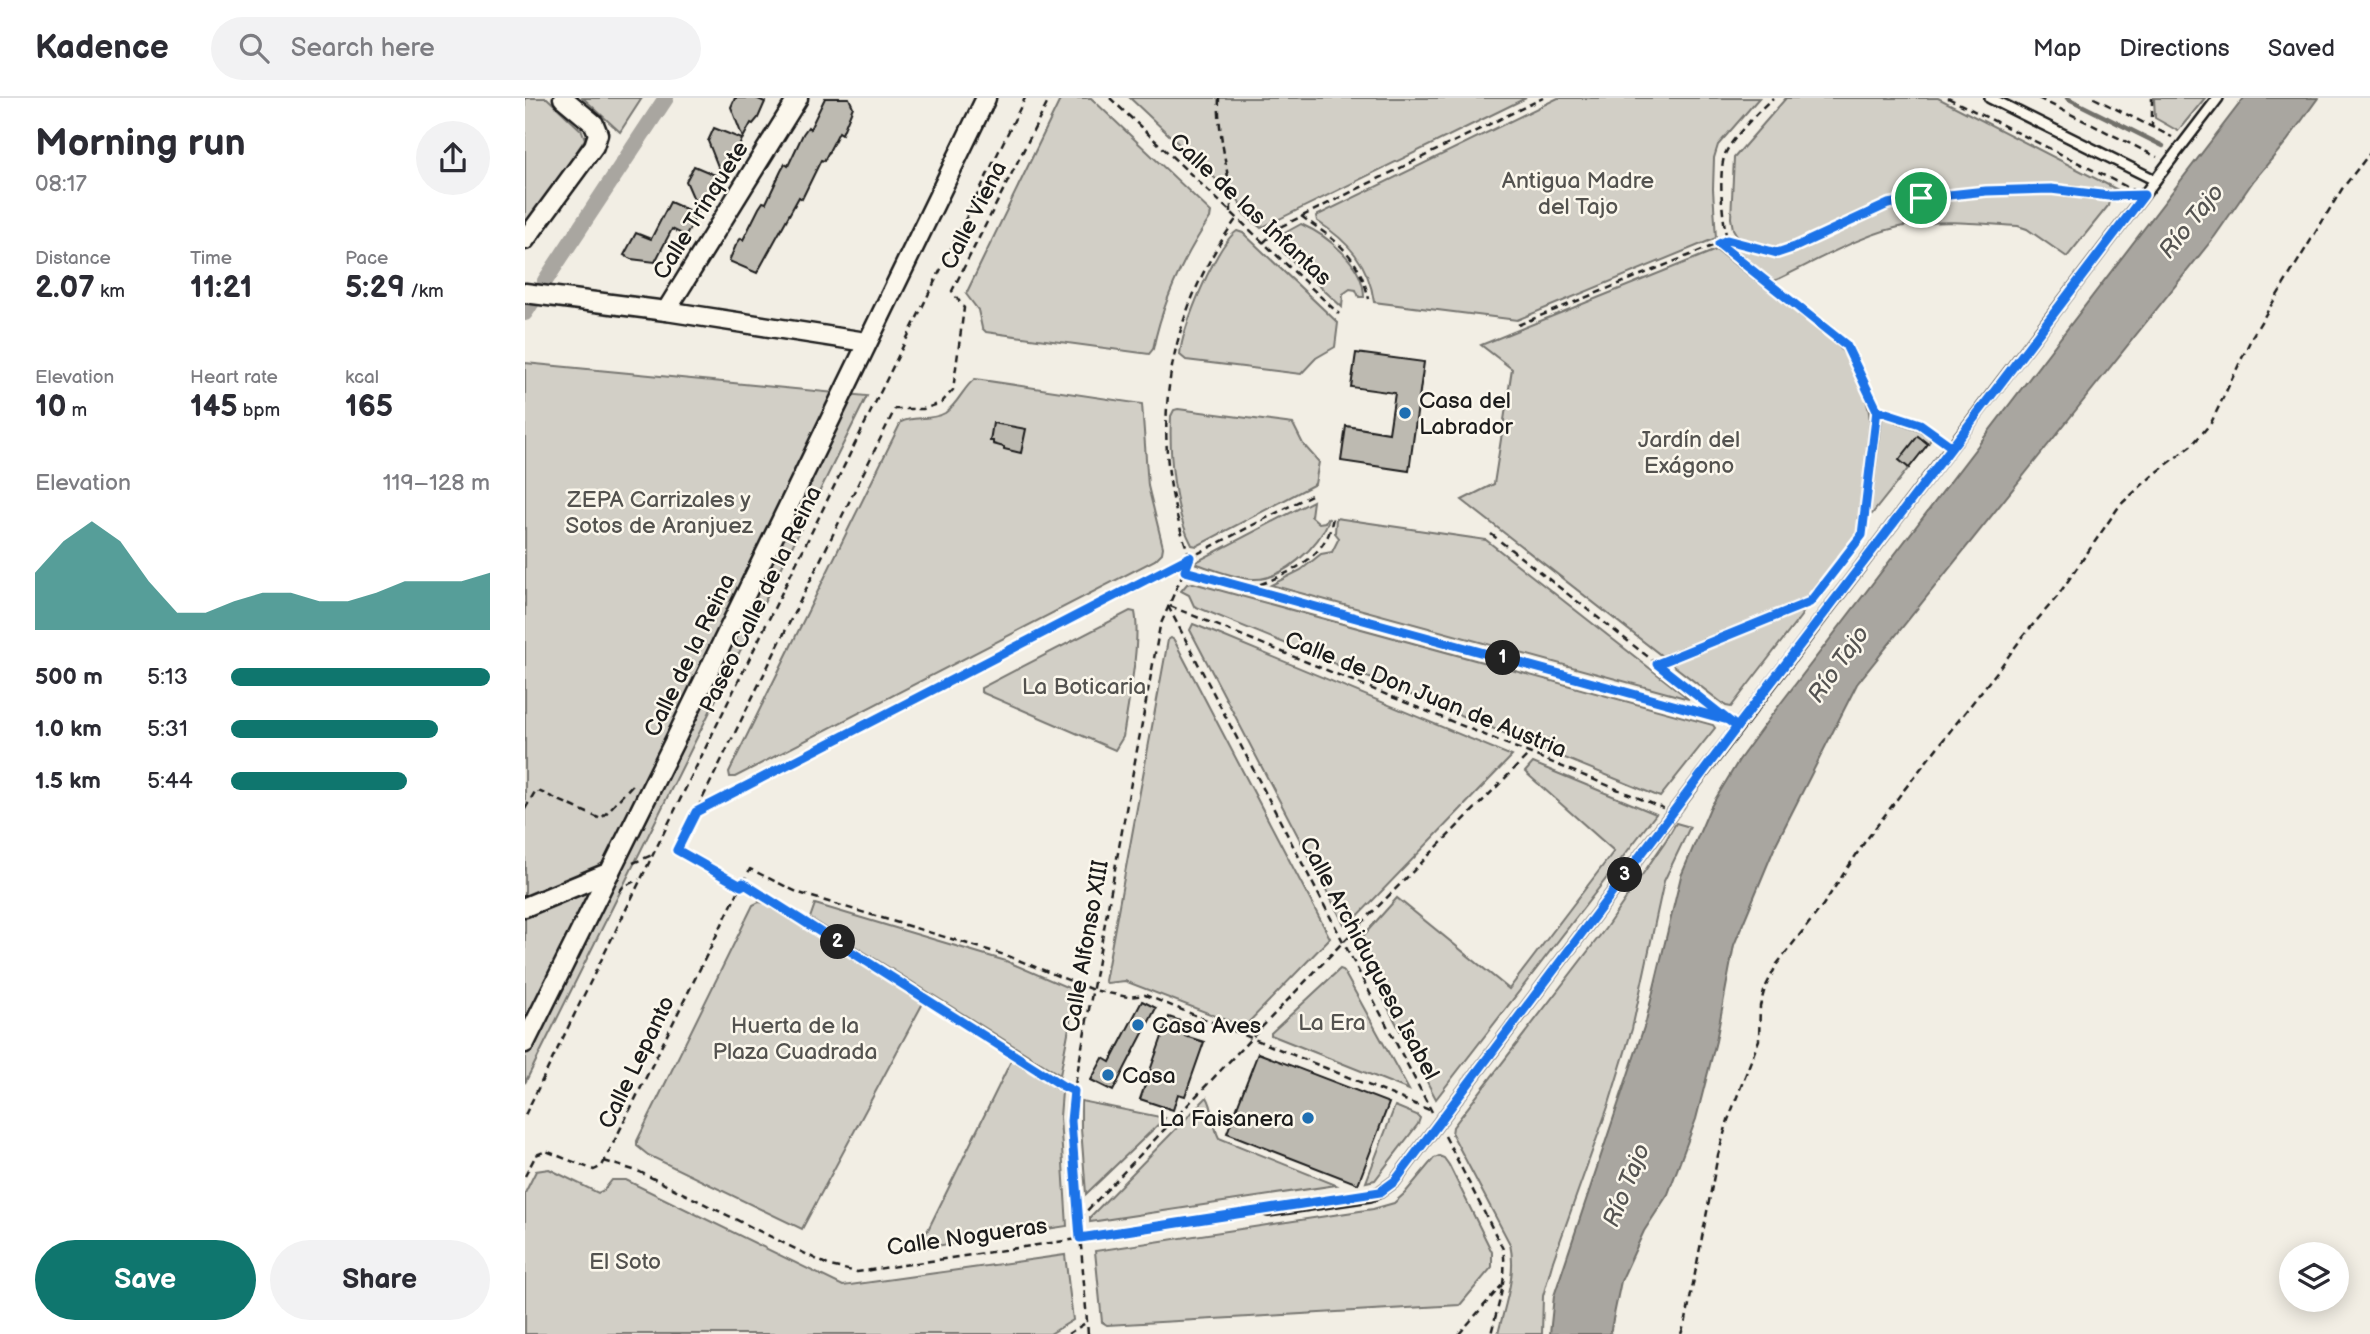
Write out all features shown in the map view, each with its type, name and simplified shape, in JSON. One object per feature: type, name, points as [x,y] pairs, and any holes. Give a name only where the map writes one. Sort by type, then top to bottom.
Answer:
[{"type":"street","points":[[525,240],[594,146],[598,134],[594,124],[563,98]]},
{"type":"street","name":"Calle Trinquete","points":[[666,311],[798,98]]},
{"type":"street","name":"Calle de la Reina","points":[[525,1043],[986,98]]},
{"type":"street","name":"Calle Trinquete","points":[[525,293],[666,311],[866,342]]},
{"type":"street","points":[[525,906],[610,872]]},
{"type":"lane","points":[[1990,98],[2155,180]]},
{"type":"lane","points":[[1268,1210],[1380,1192],[1395,1181],[1737,727],[2218,98]]},
{"type":"path","name":"Paseo Calle de la Reina","points":[[525,1115],[1025,98]]},
{"type":"path","name":"Calle Viena","points":[[742,884],[677,850],[895,409],[923,409],[941,403],[953,390],[964,308],[952,291],[1050,98]]},
{"type":"path","name":"Calle de las Infantas","points":[[1110,98],[1339,314]]},
{"type":"path","points":[[1219,98],[1218,114],[1231,186],[1231,213]]},
{"type":"path","points":[[1263,243],[1280,227],[1301,216],[1543,98]]},
{"type":"path","points":[[1948,98],[2144,195]]},
{"type":"path","points":[[2038,98],[2168,163]]},
{"type":"path","points":[[2094,98],[2183,143]]},
{"type":"path","points":[[2152,98],[2152,127]]},
{"type":"path","points":[[1727,240],[1723,218],[1726,152],[1770,99]]},
{"type":"path","points":[[1681,1334],[1718,1155],[1728,1120],[1759,1040],[1760,1006],[1777,964],[1823,905],[1893,805],[2024,635],[2057,597],[2120,505],[2193,444],[2211,423],[2253,335],[2342,189],[2370,153]]},
{"type":"path","points":[[1518,325],[1727,240],[1777,253],[1888,204],[1986,191],[2051,189],[2109,196],[2144,195]]},
{"type":"path","points":[[1301,216],[1328,234],[1350,255],[1363,275],[1369,299]]},
{"type":"path","points":[[1190,557],[1174,509],[1168,473],[1165,424],[1168,382],[1175,345],[1193,295],[1208,263],[1237,218]]},
{"type":"path","points":[[1657,664],[1810,602],[1862,535],[1877,410],[1846,345],[1719,244]]},
{"type":"path","points":[[1877,410],[1920,424],[1952,447]]},
{"type":"path","points":[[696,812],[1313,494]]},
{"type":"path","points":[[1249,588],[1286,573],[1310,558],[1327,539],[1333,518]]},
{"type":"path","points":[[1491,534],[1737,727]]},
{"type":"path","name":"Calle Alfonso XIII","points":[[1088,1334],[1071,1121],[1074,1091],[1160,626],[1190,557]]},
{"type":"path","points":[[1185,571],[1728,720]]},
{"type":"path","name":"Calle de Don Juan de Austria","points":[[1168,606],[1673,812]]},
{"type":"path","name":"Calle Archiduquesa Isabel","points":[[1168,606],[1503,1249],[1505,1279],[1491,1334]]},
{"type":"path","points":[[1079,1219],[1343,942],[1529,753]]},
{"type":"path","points":[[525,809],[536,790],[601,819],[639,778]]},
{"type":"path","points":[[1074,1091],[742,884],[750,869],[799,893],[1008,956],[1093,990],[1128,997],[1145,995],[1432,1111]]},
{"type":"path","name":"Calle Lepanto","points":[[525,1176],[535,1155],[546,1151],[594,1170],[602,1166],[742,884]]},
{"type":"path","name":"Calle Nogueras","points":[[604,1161],[640,1171],[830,1266],[857,1272],[1268,1210]]},
{"type":"path","points":[[1459,1334],[1499,1290],[1505,1279]]},
{"type":"path","points":[[1068,1334],[1087,1322]]},
{"type":"green space","points":[[525,98],[547,98],[582,131],[585,139],[525,230]]},
{"type":"green space","points":[[583,98],[642,98],[620,132]]},
{"type":"green space","points":[[1061,98],[1091,98],[1211,212],[1175,280],[1153,349],[1149,354],[986,332],[982,328],[978,310],[966,294]]},
{"type":"green space","points":[[1130,98],[1526,98],[1261,228],[1242,212],[1239,201]]},
{"type":"green space","name":"Antigua Madre del Tajo","points":[[1558,98],[1759,98],[1718,145],[1714,158],[1716,238],[1517,320],[1374,302],[1362,265],[1347,245],[1317,221],[1316,216]]},
{"type":"green space","points":[[1786,98],[1938,98],[2116,189],[2101,193],[2052,187],[1985,189],[1921,196],[1888,203],[1778,250],[1767,249],[1739,239],[1733,229],[1731,218],[1734,158]]},
{"type":"green space","points":[[2154,98],[2205,98],[2178,131],[2155,118]]},
{"type":"green space","points":[[2054,192],[2109,201],[2108,206],[2067,257],[2027,229],[2018,226],[1950,222],[1909,225],[1875,234],[1774,281],[1733,249],[1734,246],[1743,246],[1776,256],[1795,250],[1888,207],[1963,195]]},
{"type":"green space","points":[[1301,224],[1343,253],[1358,273],[1364,297],[1359,297],[1356,290],[1350,289],[1343,294],[1342,307],[1283,252],[1283,234]]},
{"type":"green space","points":[[1237,231],[1243,233],[1338,323],[1335,347],[1316,358],[1301,374],[1186,360],[1180,355],[1186,327],[1201,289],[1219,253]]},
{"type":"green space","name":"Jardín del Exágono","points":[[1716,250],[1832,339],[1858,377],[1870,421],[1857,535],[1811,596],[1662,656],[1462,500],[1494,484],[1512,369],[1481,345]]},
{"type":"green space","name":"ZEPA Carrizales y Sotos de Aranjuez","points":[[525,363],[867,396],[525,1083]]},
{"type":"green space","points":[[975,379],[1142,404],[1148,486],[1163,547],[1162,553],[1155,560],[735,777],[730,777],[729,772],[901,422],[945,413]]},
{"type":"green space","points":[[1174,410],[1293,424],[1303,444],[1319,462],[1315,484],[1197,546],[1192,545],[1177,500],[1172,465],[1171,416]]},
{"type":"green space","points":[[1882,419],[1920,431],[1930,437],[1930,441],[1872,514],[1870,512]]},
{"type":"green space","points":[[1313,501],[1311,516],[1319,523],[1329,519],[1309,550],[1287,568],[1264,578],[1245,579],[1194,563]]},
{"type":"green space","points":[[1336,518],[1486,540],[1689,699],[1271,585],[1301,570],[1321,554],[1332,552],[1339,538],[1335,533]]},
{"type":"green space","points":[[1193,583],[1713,725],[1715,728],[1660,797],[1194,606],[1189,595],[1181,591],[1187,584]]},
{"type":"green space","name":"La Boticaria","points":[[1130,611],[1135,612],[1135,656],[1123,737],[1115,750],[981,692],[981,688]]},
{"type":"green space","points":[[1799,612],[1801,616],[1731,707],[1726,706],[1673,665],[1675,662]]},
{"type":"green space","points":[[1193,624],[1512,756],[1353,921],[1344,924],[1190,630]]},
{"type":"green space","points":[[1171,638],[1330,938],[1244,1027],[1125,981],[1105,981],[1168,640]]},
{"type":"green space","points":[[1533,763],[1656,814],[1436,1099],[1355,945],[1397,898],[1509,989],[1614,851],[1525,772]]},
{"type":"green space","points":[[1676,823],[1690,827],[1664,881],[1632,1029],[1609,1104],[1553,1261],[1543,1296],[1542,1334],[1498,1334],[1511,1278],[1510,1244],[1452,1134],[1453,1127],[1605,929]]},
{"type":"green space","name":"Huerta de la Plaza Cuadrada","points":[[765,903],[923,1003],[802,1229],[648,1155],[637,1146],[637,1141],[753,905]]},
{"type":"green space","points":[[815,904],[1006,961],[1076,991],[1060,1075],[810,918]]},
{"type":"green space","name":"La Era","points":[[1340,969],[1343,970],[1409,1090],[1271,1035]]},
{"type":"green space","points":[[1012,1059],[1062,1092],[1060,1117],[1067,1226],[923,1248],[921,1244]]},
{"type":"green space","points":[[1207,1097],[1219,1138],[1336,1185],[1090,1222],[1090,1217]]},
{"type":"green space","points":[[1081,1101],[1165,1118],[1086,1194],[1081,1128]]},
{"type":"green space","points":[[1395,1106],[1417,1115],[1420,1118],[1418,1124],[1375,1180],[1366,1182]]},
{"type":"green space","points":[[1439,1156],[1449,1165],[1492,1252],[1492,1267],[1460,1305],[1107,1325],[1102,1322],[1095,1251],[1373,1209],[1394,1203],[1434,1158]]},
{"type":"green space","name":"El Soto","points":[[549,1169],[598,1193],[612,1180],[626,1180],[843,1286],[1065,1255],[1073,1320],[1050,1334],[525,1334],[525,1193],[536,1171]]},
{"type":"water","name":"Río Tajo","points":[[2244,98],[2318,98],[2254,180],[2215,236],[1857,684],[1776,844],[1734,945],[1716,1041],[1696,1119],[1668,1194],[1644,1231],[1621,1281],[1610,1334],[1550,1334],[1554,1296],[1646,1021],[1681,876],[1710,808],[1739,760],[1771,716]]},
{"type":"building","points":[[735,98],[756,98],[765,102],[758,118],[751,123],[743,138],[731,107]]},
{"type":"building","points":[[825,98],[849,98],[853,107],[842,134],[839,132],[824,161],[821,160],[802,199],[799,197],[757,273],[729,261],[759,208],[763,202],[766,203],[785,164],[788,166],[803,134],[808,127],[810,129]]},
{"type":"building","points":[[714,128],[742,139],[731,162],[728,160],[721,174],[708,141]]},
{"type":"building","points":[[694,166],[720,177],[708,199],[705,197],[699,211],[686,181]]},
{"type":"building","points":[[670,202],[697,214],[686,236],[672,229],[655,262],[631,259],[624,255],[636,233],[651,239]]},
{"type":"building","name":"Casa del Labrador","points":[[1356,353],[1424,362],[1409,471],[1341,461],[1346,426],[1389,433],[1395,393],[1351,387]]},
{"type":"building","points":[[993,423],[1026,429],[1021,453],[1004,449],[990,441]]},
{"type":"building","points":[[1918,436],[1928,444],[1909,468],[1899,460]]},
{"type":"building","points":[[1142,1001],[1156,1008],[1113,1091],[1091,1080],[1103,1058],[1110,1062]]},
{"type":"building","points":[[1169,1017],[1189,1024],[1185,1036],[1204,1042],[1185,1096],[1178,1094],[1173,1110],[1140,1099]]},
{"type":"building","name":"La Faisanera","points":[[1258,1053],[1389,1103],[1358,1184],[1227,1133]]},
{"type":"waterway","points":[[545,281],[666,98]]},
{"type":"waterway","points":[[2067,98],[2163,146]]},
{"type":"waterway","points":[[525,313],[532,302]]},
{"type":"place","name":"Casa del Labrador","points":[[1405,413]]},
{"type":"place","name":"Casa Aves","points":[[1138,1025]]},
{"type":"place","name":"Casa","points":[[1108,1075]]},
{"type":"place","name":"La Faisanera","points":[[1308,1118]]},
{"type":"route","points":[[1921,198],[1888,204],[1777,253],[1727,240],[1719,244],[1846,345],[1877,410],[1920,424],[1952,447],[1737,727],[1728,720],[1185,571],[1190,557],[696,812],[677,850],[741,886],[743,883],[1074,1091],[1071,1121],[1080,1238],[1370,1196],[1380,1192],[1395,1181],[1439,1124],[1737,727],[1657,664],[1810,602],[1862,535],[1877,410],[1920,424],[1952,447],[2144,195],[2092,195],[2051,189],[1986,191],[1921,198]]}]
